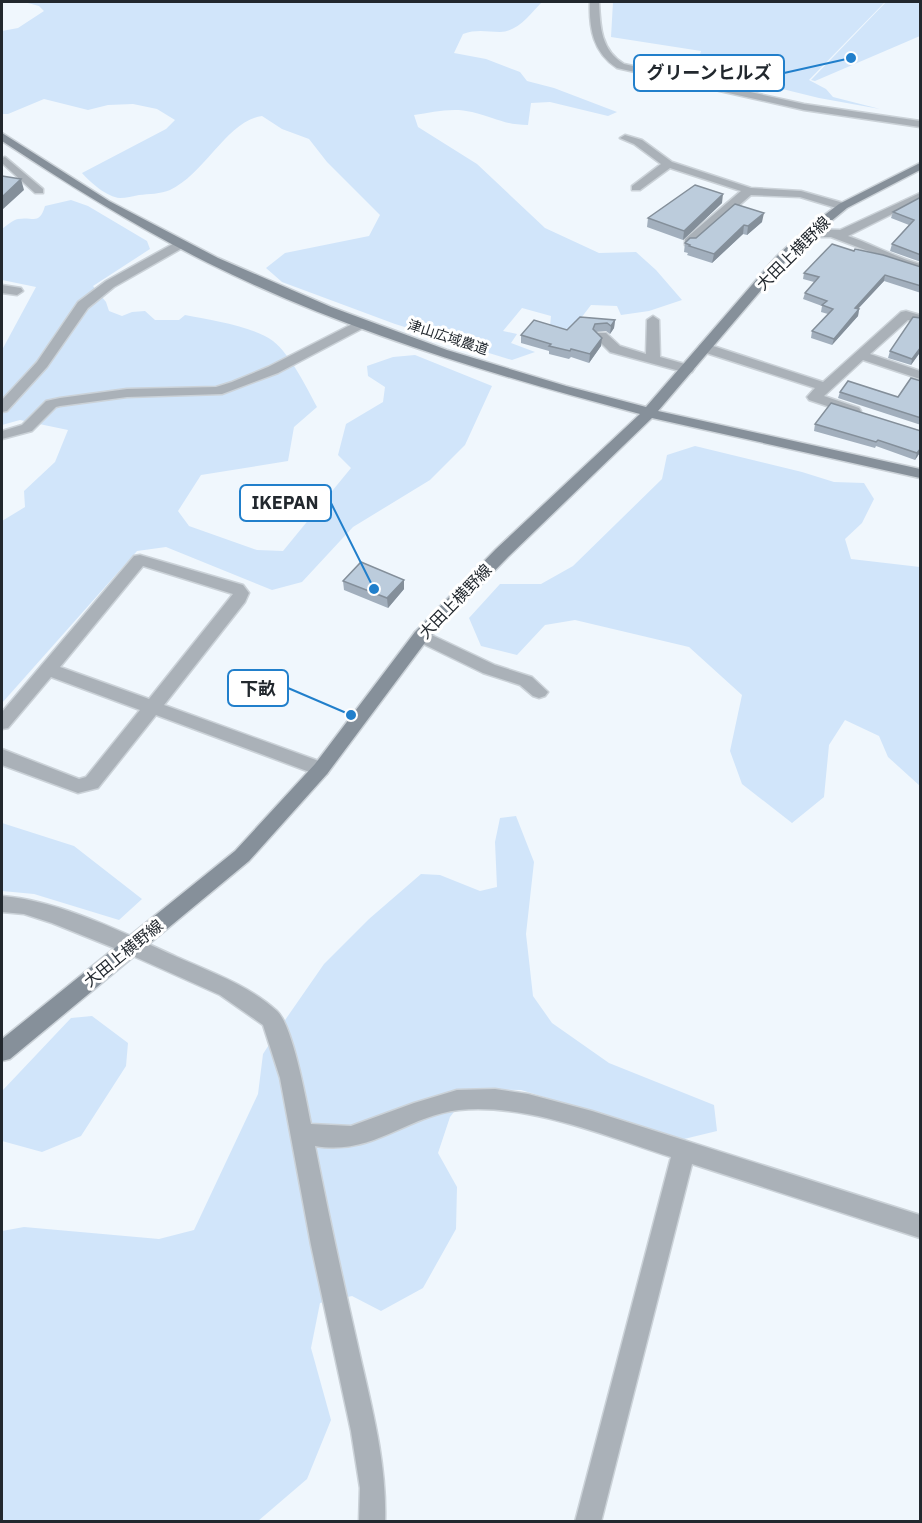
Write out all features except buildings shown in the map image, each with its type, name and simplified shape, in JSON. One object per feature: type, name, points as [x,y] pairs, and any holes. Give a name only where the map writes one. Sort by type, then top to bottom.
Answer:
[{"type":"main road","name":"津山広域農道","points":[[2,136],[113,209],[180,244],[258,281],[362,323],[504,371],[648,414],[921,474]]},
{"type":"main road","name":"大田上横野線","points":[[2,1052],[242,856],[321,769],[421,636],[502,553],[648,414],[781,260],[808,233],[843,206],[921,166]]},
{"type":"street","points":[[594,2],[599,45],[607,58],[621,66],[804,107],[921,124]]},
{"type":"street","points":[[625,138],[638,142],[668,164],[742,187],[748,191],[801,194],[843,206]]},
{"type":"street","points":[[18,148],[3,162],[39,191]]},
{"type":"street","points":[[636,188],[668,164]]},
{"type":"street","points":[[689,242],[748,191]]},
{"type":"street","points":[[808,233],[842,234],[921,196]]},
{"type":"street","points":[[835,235],[880,251],[889,259],[921,268]]},
{"type":"street","points":[[2,408],[42,364],[70,321],[83,306],[110,284],[180,244]]},
{"type":"street","points":[[2,289],[17,291]]},
{"type":"street","points":[[867,415],[814,397],[906,315],[921,319]]},
{"type":"street","points":[[653,320],[653,360]]},
{"type":"street","points":[[2,435],[27,428],[51,404],[60,402],[106,395],[217,391],[232,387],[268,374],[362,323]]},
{"type":"street","points":[[602,336],[615,349],[687,369]]},
{"type":"street","points":[[705,348],[825,387]]},
{"type":"street","points":[[860,356],[921,375]]},
{"type":"street","points":[[2,723],[140,560],[237,589],[241,593],[92,783],[78,786],[2,756]]},
{"type":"street","points":[[421,636],[489,669],[526,681],[539,692]]},
{"type":"street","points":[[48,669],[321,769]]},
{"type":"street","points":[[2,904],[24,906],[56,916],[130,946],[227,989],[271,1019],[291,1078],[323,1245],[364,1431],[373,1488],[372,1521]]},
{"type":"street","points":[[303,1133],[326,1137],[351,1137],[372,1131],[414,1113],[458,1100],[495,1099],[528,1104],[592,1121],[921,1227]]},
{"type":"street","points":[[588,1521],[684,1150]]},
{"type":"shaded area","points":[[24,2],[542,2],[513,29],[463,34],[454,53],[486,59],[520,72],[527,81],[554,88],[617,112],[608,116],[550,102],[531,103],[528,125],[506,122],[465,111],[450,110],[414,115],[418,127],[477,164],[545,228],[599,253],[636,252],[656,270],[682,300],[649,311],[621,315],[617,306],[591,305],[578,322],[578,335],[550,326],[551,316],[522,308],[503,331],[517,334],[511,343],[535,352],[512,360],[395,324],[282,282],[266,268],[285,253],[369,236],[380,215],[327,162],[309,139],[282,129],[262,116],[238,127],[194,172],[170,190],[120,198],[105,192],[82,173],[166,129],[175,120],[157,109],[133,104],[108,105],[88,110],[44,99],[8,114],[2,114],[2,31],[18,28],[44,11],[39,6]]},
{"type":"shaded area","points":[[613,2],[885,2],[809,80],[826,89],[833,97],[880,109],[819,98],[729,76],[728,70],[697,65],[701,51],[611,37]]},
{"type":"shaded area","points":[[886,2],[920,2],[920,36],[815,81],[811,80]]},
{"type":"shaded area","points":[[71,200],[88,206],[147,241],[150,249],[93,286],[106,302],[109,311],[122,316],[145,311],[155,320],[179,320],[185,315],[231,324],[265,336],[286,354],[317,407],[294,427],[288,461],[201,475],[178,511],[189,526],[257,550],[283,551],[351,468],[338,455],[346,424],[383,402],[385,387],[368,376],[367,366],[393,357],[415,355],[492,386],[465,445],[430,480],[353,527],[302,582],[272,590],[166,547],[137,551],[2,703],[2,521],[25,507],[24,491],[55,462],[68,430],[20,420],[2,425],[2,350],[36,287],[2,280],[2,229],[16,220],[38,218],[45,206]]},
{"type":"shaded area","points":[[695,446],[834,482],[864,483],[874,499],[862,523],[845,539],[851,559],[920,567],[920,786],[888,757],[879,736],[845,720],[829,745],[824,797],[792,823],[742,784],[730,751],[742,695],[689,647],[575,620],[545,625],[517,655],[481,646],[469,618],[500,584],[541,584],[573,566],[662,479],[667,455]]},
{"type":"shaded area","points":[[516,816],[534,862],[526,934],[533,996],[552,1023],[609,1063],[714,1105],[717,1131],[684,1139],[521,1090],[472,1089],[450,1117],[438,1153],[457,1187],[456,1229],[423,1288],[381,1311],[352,1296],[320,1303],[311,1348],[331,1420],[307,1479],[258,1521],[2,1522],[2,1231],[24,1227],[159,1239],[194,1230],[258,1094],[263,1054],[324,964],[369,919],[421,874],[440,875],[480,891],[497,887],[495,842],[500,818]]},
{"type":"shaded area","points":[[2,823],[74,846],[142,899],[119,920],[34,894],[2,891]]},
{"type":"shaded area","points":[[92,1016],[128,1043],[126,1066],[81,1136],[42,1152],[2,1141],[2,1091],[71,1018]]},
{"type":"place","name":"グリーンヒルズ","points":[[851,58]]},
{"type":"place","name":"IKEPAN","points":[[374,589]]},
{"type":"place","name":"下畝","points":[[351,715]]}]
